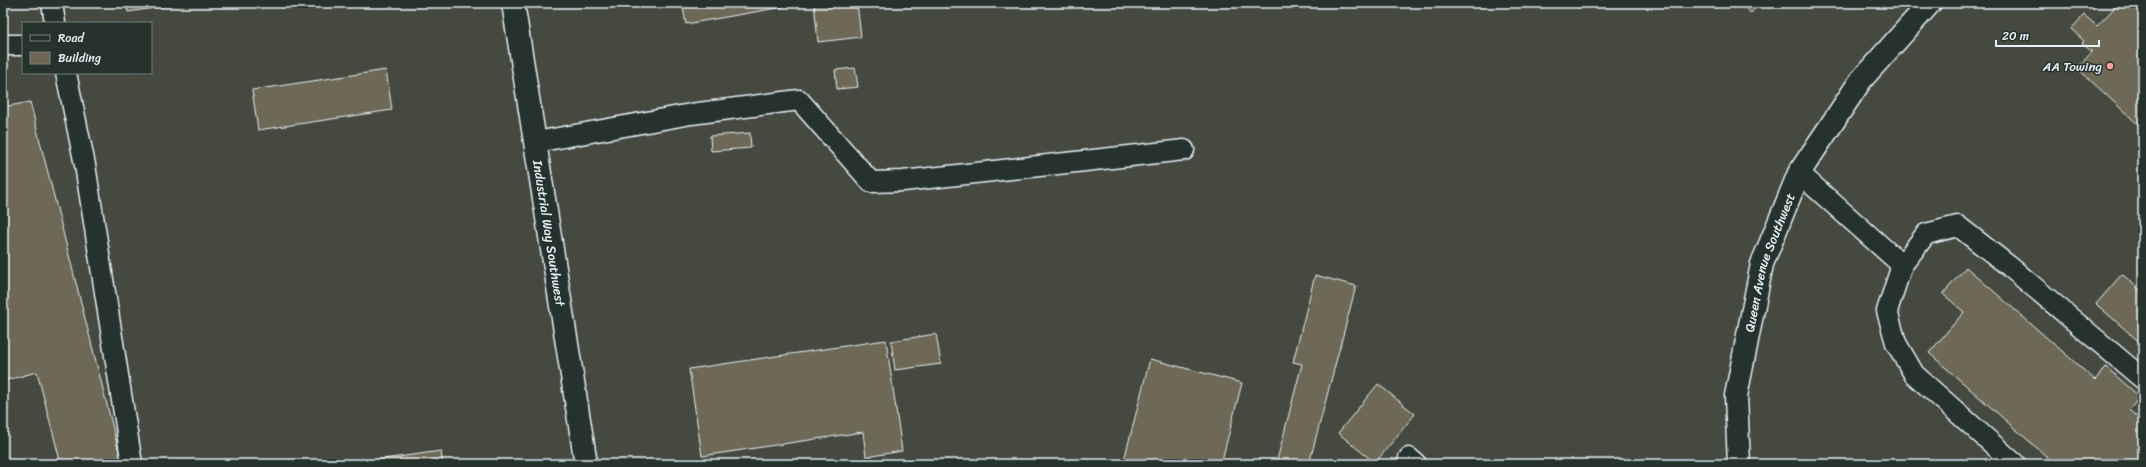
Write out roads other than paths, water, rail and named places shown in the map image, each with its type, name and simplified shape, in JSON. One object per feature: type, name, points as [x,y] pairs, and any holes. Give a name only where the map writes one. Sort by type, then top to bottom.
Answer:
[{"type":"main road","name":"Industrial Way Southwest","points":[[513,3],[586,464]]},
{"type":"main road","name":"Queen Avenue Southwest","points":[[1739,464],[1736,396],[1762,264],[1799,173],[1861,80],[1930,3]]},
{"type":"lane","points":[[3,45],[22,45]]},
{"type":"lane","points":[[66,74],[85,165],[132,464]]},
{"type":"lane","points":[[536,142],[691,114],[799,100],[871,182],[903,181],[1184,150]]},
{"type":"lane","points":[[1799,173],[1902,265]]},
{"type":"lane","points":[[2015,464],[1914,374],[1896,343],[1887,311],[1902,265],[1926,234],[1958,226],[2009,266],[2143,379]]},
{"type":"place","name":"AA Towing","points":[[2110,66]]}]
